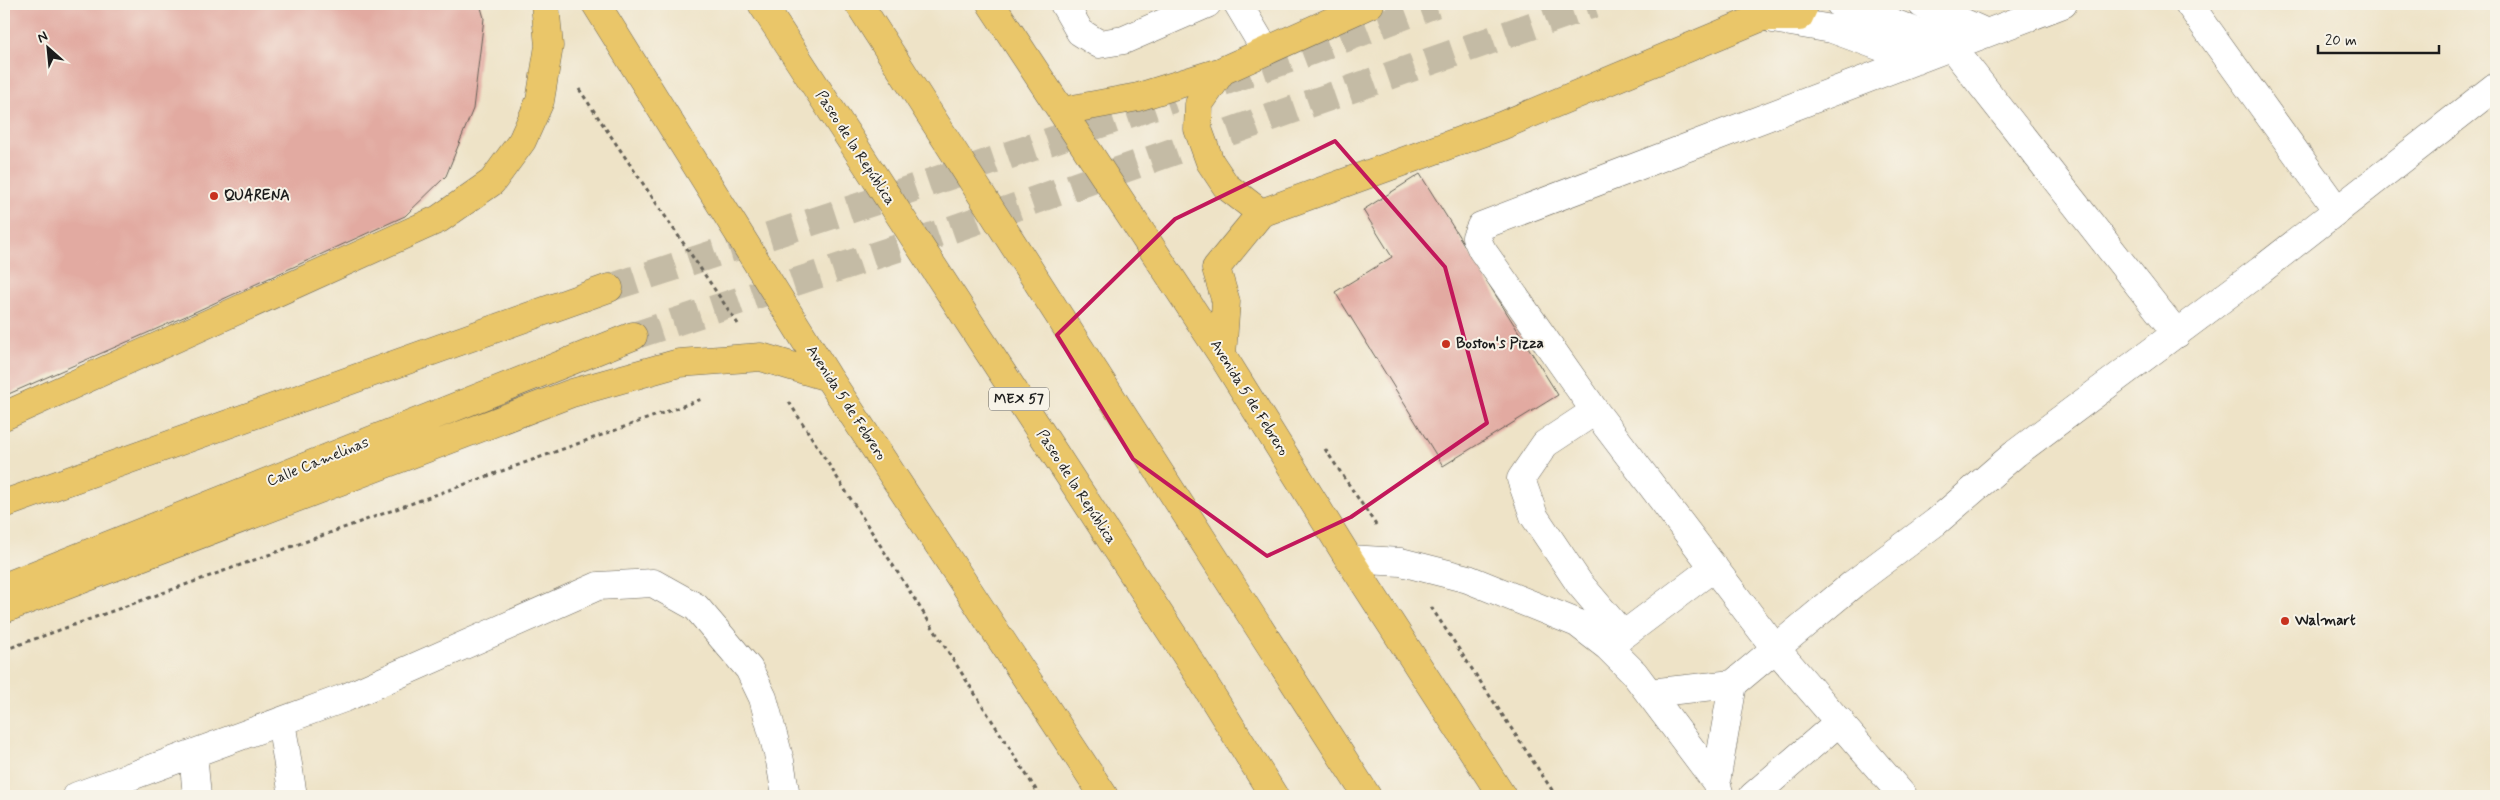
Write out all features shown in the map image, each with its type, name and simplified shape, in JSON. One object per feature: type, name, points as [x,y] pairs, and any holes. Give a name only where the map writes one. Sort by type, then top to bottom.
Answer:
[{"type":"main road","points":[[4,416],[439,219],[492,182],[522,142],[540,101],[549,46],[545,4]]},
{"type":"main road","name":"Avenida 5 de Febrero","points":[[596,4],[828,377],[1104,796]]},
{"type":"main road","name":"Paseo de la República","points":[[762,4],[1197,672],[1274,796]]},
{"type":"main road","points":[[859,4],[1367,796]]},
{"type":"main road","name":"Avenida 5 de Febrero","points":[[991,4],[1222,355],[1349,559],[1502,796]]},
{"type":"main road","points":[[1062,111],[1138,97],[1222,71],[1370,4]]},
{"type":"main road","points":[[1222,355],[1226,302],[1216,268],[1262,213],[1501,126],[1762,17],[1799,17],[1805,4]]},
{"type":"main road","points":[[1222,71],[1199,104],[1198,129],[1210,162],[1226,186],[1262,213]]},
{"type":"main road","points":[[4,504],[609,288]]},
{"type":"main road","name":"Calle Camelinas","points":[[4,587],[633,336]]},
{"type":"main road","points":[[4,609],[572,393],[679,363],[761,357],[828,377]]},
{"type":"lane","points":[[1064,4],[1080,32],[1099,44],[1124,40],[1207,4]]},
{"type":"lane","points":[[1238,4],[1266,51]]},
{"type":"lane","points":[[1840,4],[1864,11],[1951,46],[2177,334]]},
{"type":"lane","points":[[1922,4],[1987,33]]},
{"type":"lane","points":[[1903,796],[1775,648],[1595,411],[1482,250],[1476,237],[1481,226],[2064,4]]},
{"type":"lane","points":[[2189,4],[2337,210]]},
{"type":"lane","points":[[1762,17],[1832,29],[1917,60]]},
{"type":"lane","points":[[1649,693],[1733,684],[1853,584],[1936,522],[2016,453],[2177,334],[2496,86]]},
{"type":"lane","points":[[1595,411],[1545,444],[1521,478],[1534,516],[1616,641],[1634,673],[1718,789]]},
{"type":"lane","points":[[1349,559],[1401,562],[1468,579],[1577,623],[1616,641]]},
{"type":"lane","points":[[1616,641],[1714,567]]},
{"type":"lane","points":[[77,796],[347,697],[598,586],[653,583],[696,607],[749,669],[763,698],[780,760],[786,796]]},
{"type":"lane","points":[[1718,789],[1733,684]]},
{"type":"lane","points":[[281,721],[292,796]]},
{"type":"lane","points":[[1752,796],[1840,721]]},
{"type":"lane","points":[[193,754],[197,796]]},
{"type":"path","points":[[549,46],[761,357],[1040,796]]},
{"type":"path","points":[[4,650],[706,398]]},
{"type":"highlighted area","points":[[1335,141],[1445,267],[1487,423],[1351,517],[1267,556],[1133,459],[1057,335],[1175,219]]},
{"type":"building","name":"QUARENA","points":[[4,4],[480,4],[484,18],[473,109],[446,176],[405,216],[186,316],[4,396]]},
{"type":"building","name":"Boston's Pizza","points":[[1420,174],[1558,395],[1443,466],[1335,292],[1392,257],[1363,210]]},
{"type":"tunnel","points":[[1223,82],[1301,55],[1435,4]]},
{"type":"tunnel","points":[[633,336],[910,244],[1594,4]]},
{"type":"tunnel","points":[[609,288],[873,202],[1173,99]]},
{"type":"place","name":"QUARENA","points":[[214,196]]},
{"type":"place","name":"Boston's Pizza","points":[[1446,344]]},
{"type":"place","name":"Walmart","points":[[2285,621]]}]
